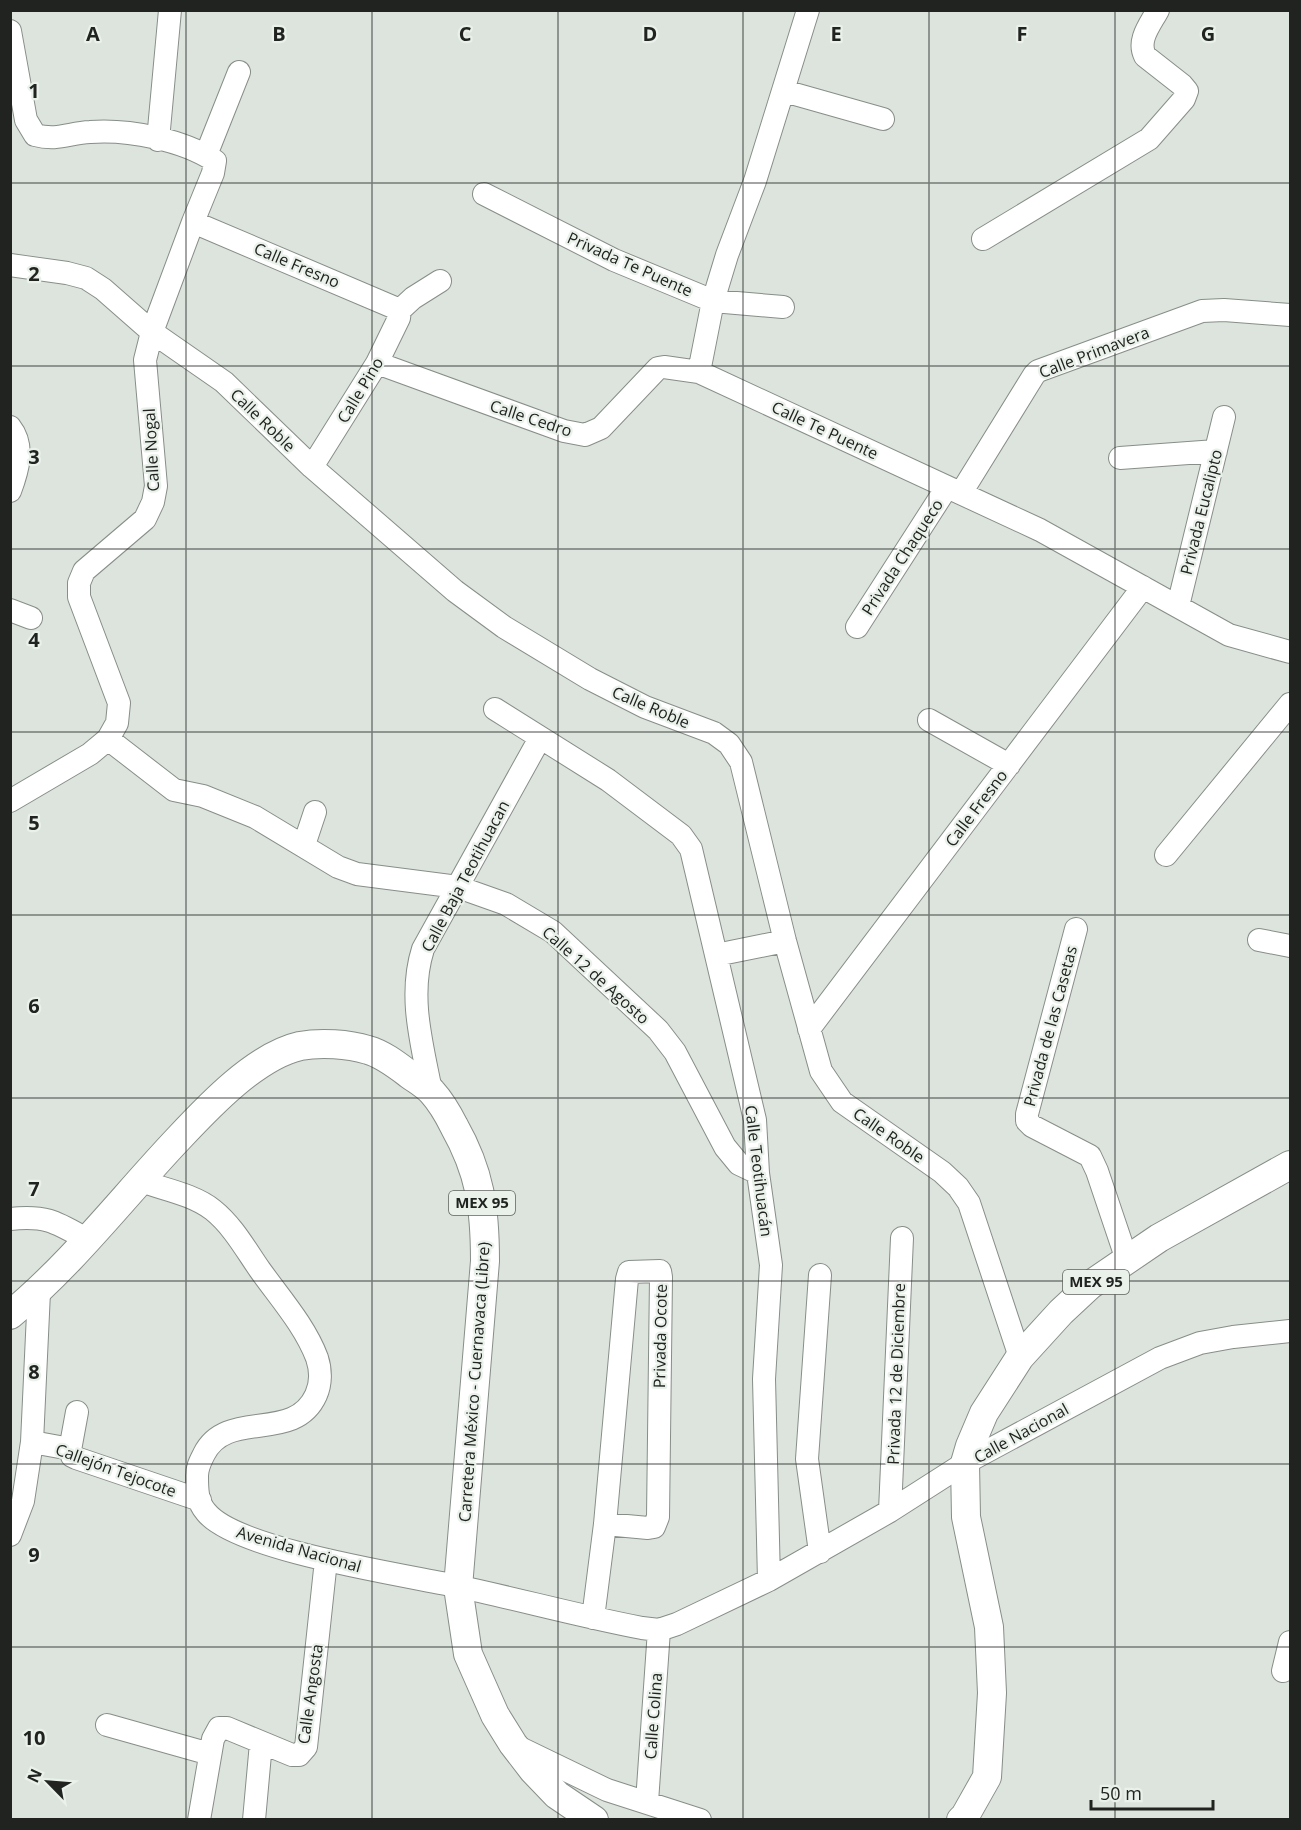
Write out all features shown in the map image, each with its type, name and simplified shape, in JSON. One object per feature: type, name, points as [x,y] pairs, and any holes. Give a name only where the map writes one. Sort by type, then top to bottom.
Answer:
[{"type":"main road","name":"Carretera México - Cuernavaca (Libre)","points":[[10,1315],[39,1292],[138,1180],[208,1107],[244,1076],[276,1055],[300,1046],[327,1044],[368,1050],[398,1066],[431,1091],[447,1113],[465,1145],[477,1173],[485,1220],[485,1261],[458,1587],[468,1654],[495,1715],[513,1744],[533,1770],[557,1795],[594,1820]]},
{"type":"main road","name":"MEX 95","points":[[961,1820],[987,1777],[992,1693],[989,1627],[966,1517],[966,1464],[970,1446],[984,1413],[1020,1357],[1090,1285],[1159,1238],[1290,1165]]},
{"type":"street","points":[[158,140],[170,10]]},
{"type":"street","points":[[699,372],[713,301],[727,255],[755,181],[808,10]]},
{"type":"street","points":[[983,239],[1149,139],[1184,99],[1187,91],[1182,85],[1144,56],[1141,49],[1142,40],[1158,10]]},
{"type":"street","points":[[10,31],[26,120],[35,135],[50,139],[89,132],[127,132],[211,158]]},
{"type":"street","name":"Calle Nogal","points":[[108,739],[117,723],[119,703],[79,597],[79,583],[84,571],[145,519],[153,502],[156,486],[145,360],[152,332],[213,173],[211,158],[239,72]]},
{"type":"street","points":[[784,91],[883,119]]},
{"type":"street","name":"Privada Te Puente","points":[[484,194],[614,260],[713,301],[783,307]]},
{"type":"street","name":"Calle Fresno","points":[[193,222],[400,309]]},
{"type":"street","name":"Calle Roble","points":[[10,265],[67,273],[86,278],[103,289],[152,332],[224,382],[312,467],[455,591],[504,627],[590,679],[645,707],[714,733],[729,744],[741,762],[785,941],[821,1071],[842,1102],[942,1172],[958,1187],[969,1203],[1020,1357]]},
{"type":"street","points":[[400,309],[440,281]]},
{"type":"street","name":"Calle Pino","points":[[312,467],[378,363],[399,318],[400,309]]},
{"type":"street","name":"Calle Primavera","points":[[954,490],[1038,371],[1202,311],[1224,310],[1290,315]]},
{"type":"street","name":"Calle Cedro","points":[[378,363],[564,431],[585,435],[601,428],[658,368],[699,372]]},
{"type":"street","name":"Calle Te Puente","points":[[699,372],[1040,530],[1229,635],[1290,652]]},
{"type":"street","name":"Privada Eucalipto","points":[[1178,606],[1224,417]]},
{"type":"street","points":[[10,427],[17,435],[19,466],[10,491]]},
{"type":"street","points":[[1120,458],[1216,451]]},
{"type":"street","name":"Privada Chaqueco","points":[[857,627],[954,490]]},
{"type":"street","name":"Calle Fresno","points":[[809,1029],[1143,587]]},
{"type":"street","points":[[1166,855],[1290,704]]},
{"type":"street","name":"Calle Teotihuacán","points":[[495,709],[608,780],[681,835],[691,849],[755,1120],[758,1173],[771,1265],[764,1379],[769,1580]]},
{"type":"street","points":[[929,720],[1009,765]]},
{"type":"street","name":"Calle Baja Teotihuacan","points":[[431,1091],[419,1030],[415,989],[423,949],[540,738]]},
{"type":"street","points":[[10,801],[90,754],[108,739]]},
{"type":"street","name":"Calle 12 de Agosto","points":[[108,739],[174,790],[203,796],[255,817],[338,867],[357,874],[458,887],[506,904],[553,932],[650,1023],[675,1052],[725,1147],[739,1164],[758,1173]]},
{"type":"street","points":[[304,845],[315,813]]},
{"type":"street","name":"Privada de las Casetas","points":[[1076,929],[1027,1121],[1032,1126],[1090,1156],[1127,1260]]},
{"type":"street","points":[[1259,940],[1290,946]]},
{"type":"street","points":[[716,955],[785,941]]},
{"type":"street","points":[[138,1180],[199,1201],[214,1210],[233,1232],[307,1336],[318,1361],[321,1381],[315,1397],[302,1413],[280,1424],[238,1428],[222,1434],[208,1447],[197,1468],[197,1494],[200,1500]]},
{"type":"street","points":[[10,1219],[37,1217],[49,1219],[86,1239]]},
{"type":"street","name":"Privada 12 de Diciembre","points":[[890,1511],[902,1238]]},
{"type":"street","name":"Privada Ocote","points":[[593,1618],[605,1524],[627,1279],[629,1272],[660,1271],[658,1517],[654,1527],[648,1528],[605,1524]]},
{"type":"street","points":[[820,1275],[807,1459],[820,1552]]},
{"type":"street","points":[[10,1535],[32,1442],[39,1292]]},
{"type":"street","name":"Calle Nacional","points":[[769,1580],[890,1511],[966,1464],[1170,1354],[1200,1343],[1290,1331]]},
{"type":"street","points":[[70,1450],[77,1412]]},
{"type":"street","name":"Callejón Tejocote","points":[[32,1442],[65,1448],[70,1450],[72,1456],[76,1458],[200,1500]]},
{"type":"street","name":"Avenida Nacional","points":[[200,1500],[206,1512],[231,1530],[247,1537],[326,1560],[593,1618],[659,1630]]},
{"type":"street","name":"Calle Angosta","points":[[199,1820],[213,1738],[219,1728],[226,1728],[292,1755],[299,1755],[306,1747],[326,1560]]},
{"type":"street","points":[[659,1630],[677,1624],[769,1580]]},
{"type":"street","name":"Calle Colina","points":[[647,1802],[659,1630]]},
{"type":"street","points":[[1283,1671],[1290,1642]]},
{"type":"street","points":[[107,1725],[210,1754]]},
{"type":"street","points":[[254,1820],[261,1743]]},
{"type":"street","points":[[513,1744],[607,1790],[696,1819]]}]
